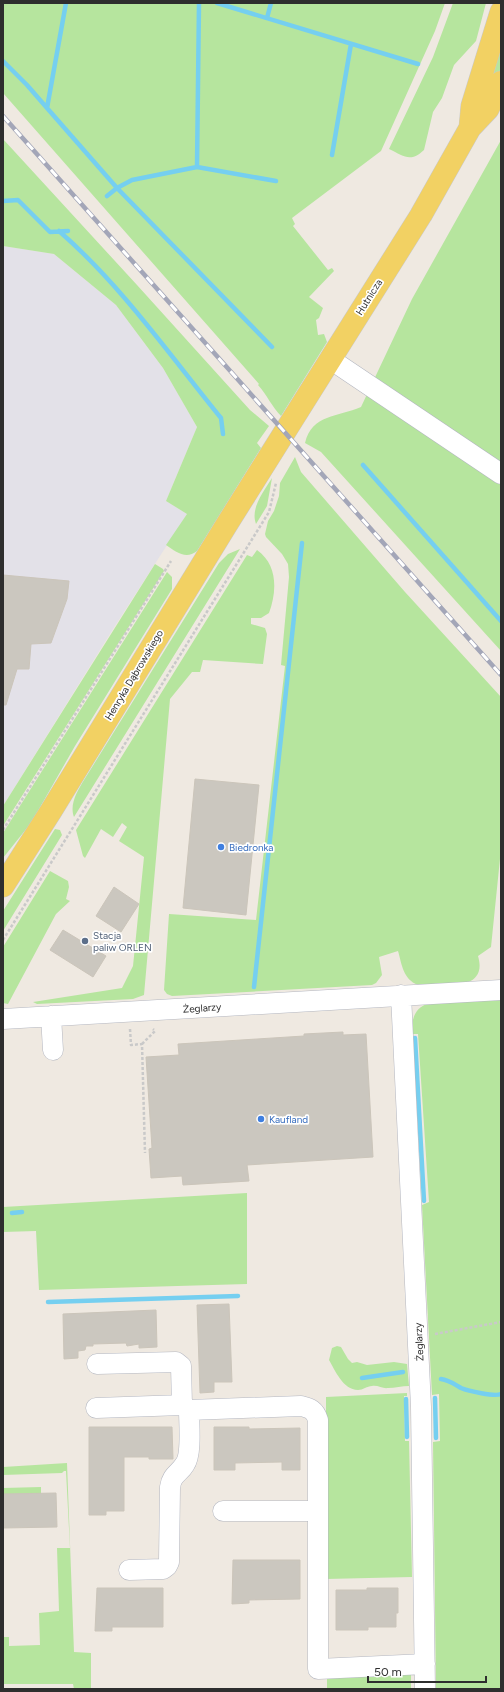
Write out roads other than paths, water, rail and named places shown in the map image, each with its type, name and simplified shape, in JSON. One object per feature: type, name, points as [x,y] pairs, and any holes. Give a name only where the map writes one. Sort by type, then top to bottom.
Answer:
[{"type":"main road","name":"Hutnicza","points":[[470,128],[472,106],[501,12]]},
{"type":"main road","name":"Hutnicza","points":[[271,471],[330,360],[421,215],[470,128],[488,109],[501,82]]},
{"type":"main road","name":"Henryka Dąbrowskiego","points":[[3,886],[271,471]]},
{"type":"street","points":[[330,360],[501,474]]},
{"type":"street","name":"Żeglarzy","points":[[3,1019],[501,990]]},
{"type":"street","name":"Żeglarzy","points":[[401,995],[422,1407],[425,1689]]},
{"type":"street","points":[[51,1016],[53,1050]]},
{"type":"street","points":[[97,1364],[176,1362],[181,1366],[186,1408],[188,1459],[185,1465],[171,1479],[169,1562],[163,1569],[129,1570]]},
{"type":"street","points":[[96,1408],[301,1406],[309,1408],[315,1413],[318,1420],[318,1669],[425,1664]]},
{"type":"street","points":[[223,1511],[318,1511]]},
{"type":"waterway","points":[[66,3],[47,108],[117,188],[132,180],[197,167],[276,181]]},
{"type":"waterway","points":[[197,167],[199,3]]},
{"type":"waterway","points":[[217,3],[418,64]]},
{"type":"waterway","points":[[267,18],[271,3]]},
{"type":"waterway","points":[[332,155],[351,44]]},
{"type":"waterway","points":[[3,61],[47,108]]},
{"type":"waterway","points":[[107,196],[117,188],[272,347]]},
{"type":"waterway","points":[[3,201],[18,200],[50,232],[68,231]]},
{"type":"waterway","points":[[59,231],[103,274],[144,321],[221,418],[223,434]]},
{"type":"waterway","points":[[363,465],[501,621]]},
{"type":"waterway","points":[[254,987],[302,543]]},
{"type":"waterway","points":[[415,1038],[424,1201]]},
{"type":"waterway","points":[[12,1213],[22,1212]]},
{"type":"waterway","points":[[48,1302],[238,1296]]},
{"type":"waterway","points":[[362,1378],[403,1372]]},
{"type":"waterway","points":[[441,1379],[449,1381],[469,1391],[498,1395],[501,1394]]},
{"type":"waterway","points":[[435,1398],[436,1438]]},
{"type":"waterway","points":[[406,1399],[407,1437]]},
{"type":"railway","points":[[3,116],[501,675]]},
{"type":"place","name":"Biedronka","points":[[221,847]]},
{"type":"place","name":"Stacja paliw ORLEN","points":[[85,941]]},
{"type":"place","name":"Kaufland","points":[[261,1119]]}]
